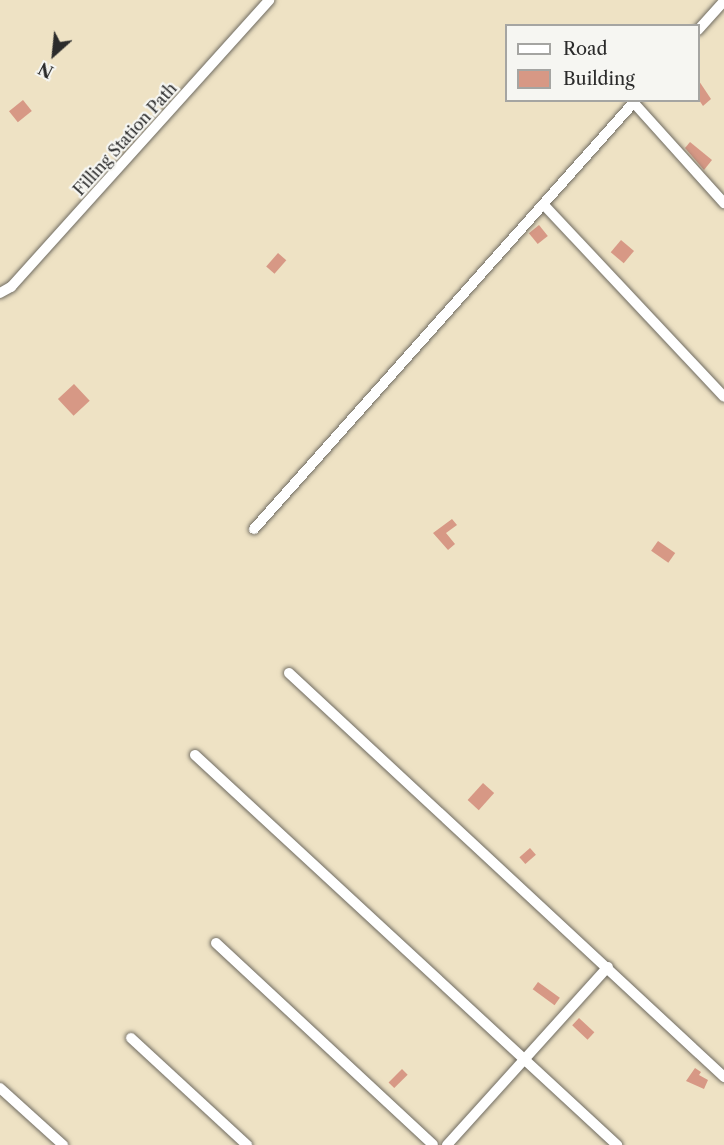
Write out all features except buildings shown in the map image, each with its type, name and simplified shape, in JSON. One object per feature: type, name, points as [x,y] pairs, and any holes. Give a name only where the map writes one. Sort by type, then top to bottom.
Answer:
[{"type":"street","name":"Filling Station Path","points":[[0,293],[19,278],[269,0]]},
{"type":"street","points":[[700,29],[724,1]]},
{"type":"street","points":[[254,529],[635,102],[724,203]]},
{"type":"street","points":[[544,205],[724,397]]},
{"type":"street","points":[[289,673],[609,967],[724,1077]]},
{"type":"street","points":[[195,755],[617,1145]]},
{"type":"street","points":[[216,943],[433,1145]]},
{"type":"street","points":[[447,1145],[609,967]]},
{"type":"street","points":[[131,1038],[247,1145]]},
{"type":"street","points":[[0,1088],[63,1145]]}]
